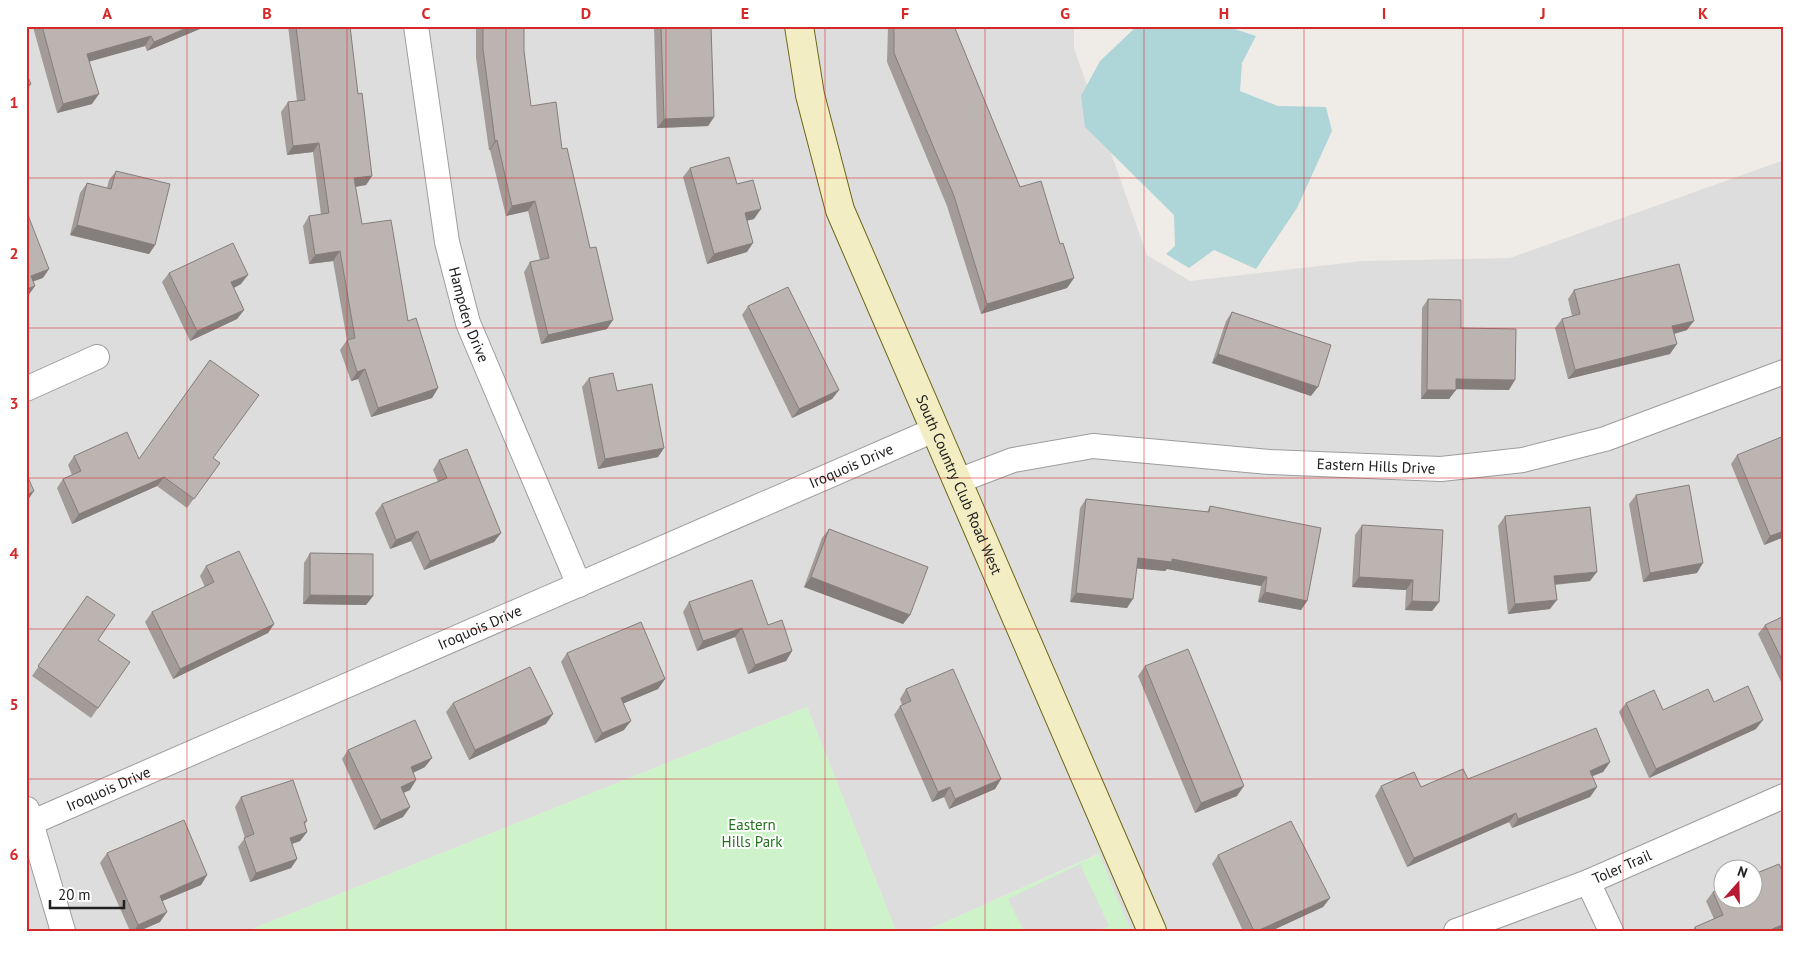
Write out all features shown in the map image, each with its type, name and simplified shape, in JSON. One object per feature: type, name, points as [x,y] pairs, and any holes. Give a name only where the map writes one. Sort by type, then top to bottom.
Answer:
[{"type":"street","name":"Hampden Drive","points":[[416,26],[447,242],[468,323],[579,585]]},
{"type":"street","name":"South Country Club Road West","points":[[799,26],[810,96],[840,210],[1152,931]]},
{"type":"street","points":[[26,389],[98,357]]},
{"type":"street","name":"Eastern Hills Drive","points":[[958,481],[1013,460],[1092,446],[1269,462],[1441,470],[1523,460],[1605,439],[1784,372]]},
{"type":"street","name":"Iroquois Drive","points":[[28,818],[579,585],[934,430]]},
{"type":"street","name":"Toler Trail","points":[[1456,931],[1588,882],[1784,796]]},
{"type":"street","points":[[28,818],[63,931]]},
{"type":"street","points":[[1588,882],[1611,931]]},
{"type":"shaded area","points":[[26,26],[1074,26],[1074,48],[1147,255],[1190,281],[1362,261],[1510,258],[1784,160],[1784,931],[1131,931],[1098,854],[925,931],[896,931],[807,707],[247,931],[26,931]]},
{"type":"shaded area","points":[[1080,864],[1109,926],[1098,931],[1024,931],[1008,899]]},
{"type":"green space","name":"Eastern Hills Park","points":[[807,707],[896,931],[247,931]]},
{"type":"green space","points":[[1099,854],[1131,931],[925,931]]},
{"type":"water","points":[[1137,26],[1225,26],[1256,36],[1242,63],[1240,91],[1278,106],[1326,107],[1332,131],[1297,208],[1256,269],[1214,250],[1189,268],[1166,254],[1175,246],[1174,215],[1085,127],[1081,96],[1100,61]]},
{"type":"building","points":[[42,26],[191,26],[154,42],[151,36],[87,54],[99,94],[63,104]]},
{"type":"building","points":[[296,26],[350,26],[358,94],[362,93],[372,176],[354,178],[362,224],[391,220],[408,321],[416,318],[438,388],[378,408],[365,369],[357,372],[347,340],[355,338],[340,251],[315,255],[309,216],[329,213],[319,143],[293,146],[288,102],[305,100]]},
{"type":"building","points":[[483,26],[524,26],[524,51],[531,106],[556,102],[562,149],[567,148],[590,248],[596,247],[613,320],[548,335],[530,262],[549,258],[535,201],[512,206],[497,140],[495,141],[483,49]]},
{"type":"building","points":[[661,26],[711,26],[714,117],[664,119]]},
{"type":"building","points":[[894,26],[954,26],[1020,187],[1041,181],[1060,244],[1063,243],[1074,278],[987,304],[954,196],[894,53]]},
{"type":"building","points":[[26,73],[31,84],[26,86]]},
{"type":"building","points":[[729,157],[737,184],[753,180],[761,209],[745,213],[753,243],[714,254],[690,168]]},
{"type":"building","points":[[116,171],[170,184],[155,245],[77,225],[87,183],[111,189]]},
{"type":"building","points":[[26,210],[49,269],[31,276],[35,286],[26,289]]},
{"type":"building","points":[[233,243],[248,275],[231,282],[244,310],[197,331],[169,273]]},
{"type":"building","points":[[1679,264],[1694,321],[1672,326],[1677,344],[1575,370],[1562,319],[1580,314],[1574,290]]},
{"type":"building","points":[[788,287],[839,390],[799,409],[748,306]]},
{"type":"building","points":[[1428,299],[1461,300],[1461,328],[1516,329],[1515,380],[1456,379],[1456,390],[1427,390]]},
{"type":"building","points":[[1232,312],[1331,345],[1318,387],[1218,354]]},
{"type":"building","points":[[210,360],[259,395],[213,458],[220,463],[194,499],[164,477],[79,514],[63,479],[81,471],[74,456],[127,432],[139,459]]},
{"type":"building","points":[[613,373],[617,391],[652,384],[664,448],[605,459],[589,378]]},
{"type":"building","points":[[1784,436],[1784,531],[1770,536],[1737,455]]},
{"type":"building","points":[[467,449],[501,533],[430,561],[418,531],[396,540],[382,504],[447,478],[439,460]]},
{"type":"building","points":[[26,473],[34,491],[26,495]]},
{"type":"building","points":[[1689,485],[1703,563],[1650,573],[1636,495]]},
{"type":"building","points":[[1086,499],[1209,512],[1210,506],[1321,528],[1307,601],[1265,592],[1267,577],[1172,559],[1172,562],[1138,558],[1133,599],[1076,593]]},
{"type":"building","points":[[1590,507],[1597,572],[1554,576],[1557,600],[1515,604],[1505,516]]},
{"type":"building","points":[[1362,525],[1443,530],[1439,602],[1412,601],[1413,580],[1359,577]]},
{"type":"building","points":[[829,529],[928,567],[910,615],[811,577]]},
{"type":"building","points":[[239,551],[274,624],[180,669],[152,612],[214,582],[206,566]]},
{"type":"building","points":[[310,553],[373,554],[373,596],[310,595]]},
{"type":"building","points":[[752,580],[768,625],[782,620],[792,651],[755,665],[742,628],[703,641],[689,602]]},
{"type":"building","points":[[87,596],[115,615],[98,640],[130,662],[98,708],[38,666]]},
{"type":"building","points":[[1784,616],[1784,664],[1765,625]]},
{"type":"building","points":[[641,622],[665,679],[621,698],[631,721],[602,733],[567,653]]},
{"type":"building","points":[[1188,649],[1244,786],[1201,803],[1145,666]]},
{"type":"building","points":[[530,667],[553,714],[475,750],[453,703]]},
{"type":"building","points":[[953,669],[1001,779],[955,799],[950,787],[938,792],[900,706],[911,701],[906,689]]},
{"type":"building","points":[[1748,686],[1763,720],[1656,769],[1626,703],[1654,690],[1663,710],[1708,689],[1714,702]]},
{"type":"building","points":[[415,720],[432,758],[411,767],[416,780],[401,787],[410,807],[381,820],[348,750]]},
{"type":"building","points":[[1596,728],[1610,762],[1590,771],[1597,787],[1518,819],[1516,813],[1414,858],[1381,786],[1414,772],[1421,787],[1463,769],[1468,779]]},
{"type":"building","points":[[293,780],[307,821],[304,822],[307,832],[290,838],[297,859],[256,873],[244,838],[254,834],[241,797]]},
{"type":"building","points":[[184,820],[207,875],[160,896],[167,912],[138,925],[107,853]]},
{"type":"building","points":[[1291,821],[1330,898],[1254,931],[1218,855]]},
{"type":"building","points":[[1779,864],[1784,875],[1784,924],[1768,931],[1696,931],[1695,927],[1723,915],[1721,910],[1762,910],[1762,871]]}]
